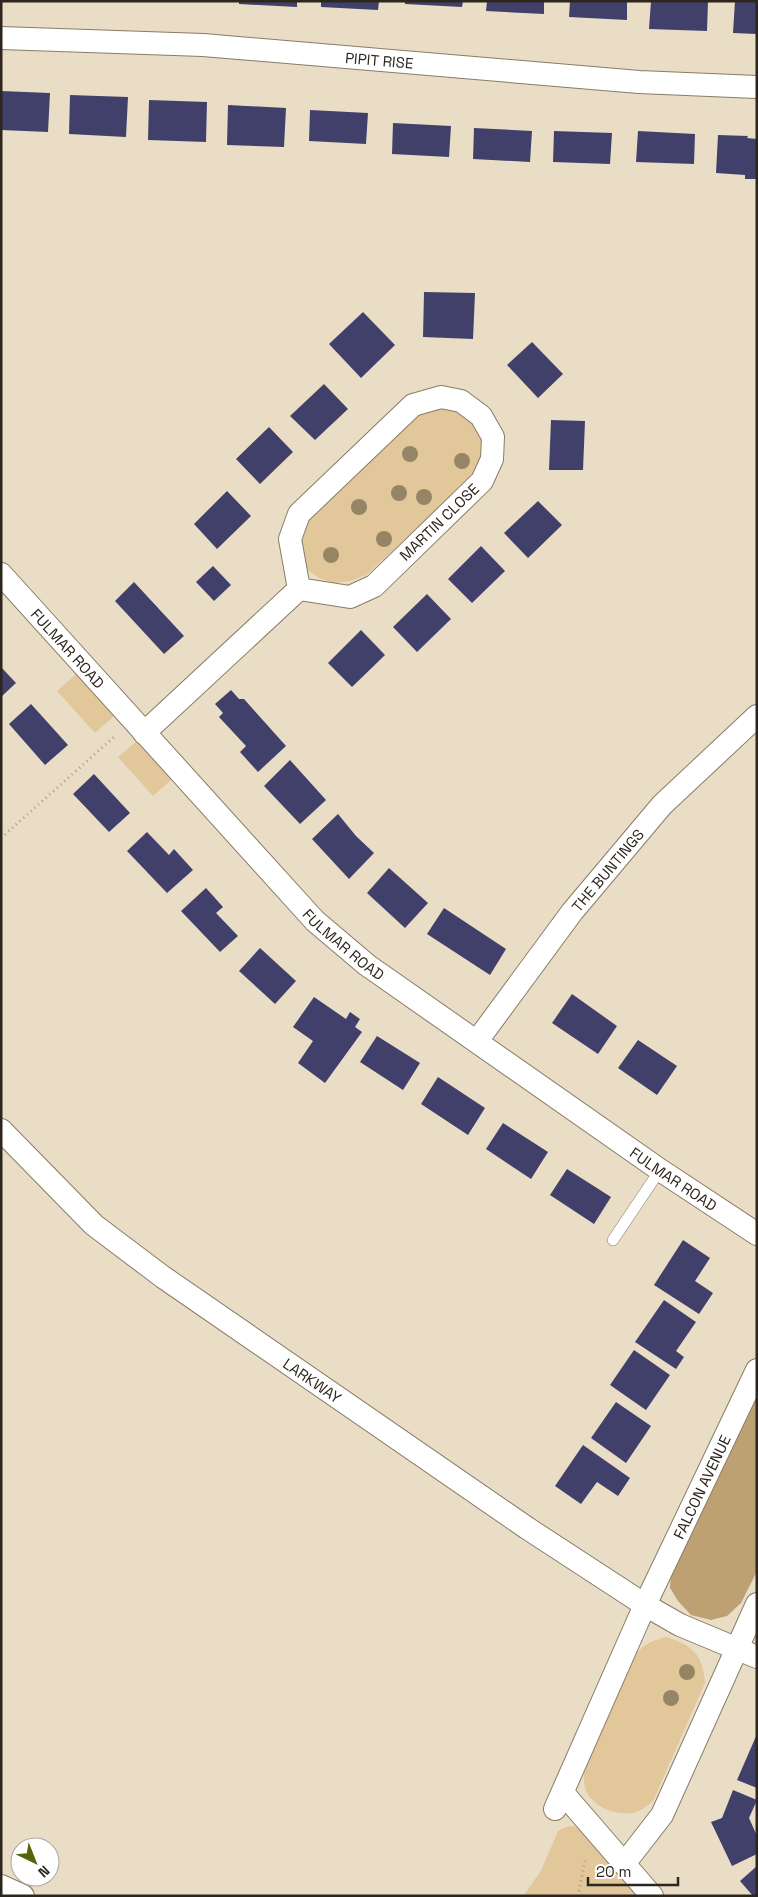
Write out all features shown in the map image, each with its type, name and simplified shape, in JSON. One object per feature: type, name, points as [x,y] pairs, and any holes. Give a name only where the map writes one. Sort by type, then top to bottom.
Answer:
[{"type":"street","name":"PIPIT RISE","points":[[1,38],[203,46],[639,82],[757,88]]},
{"type":"street","name":"MARTIN CLOSE","points":[[441,397],[461,401],[481,416],[493,437],[492,459],[482,481],[374,586],[350,598],[299,589],[290,539],[299,514],[413,405],[441,397]]},
{"type":"street","name":"FULMAR ROAD","points":[[1,574],[315,921],[367,965],[660,1170],[757,1234]]},
{"type":"street","points":[[138,726],[299,589]]},
{"type":"street","name":"THE BUNTINGS","points":[[477,1041],[572,912],[662,804],[757,716]]},
{"type":"street","name":"LARKWAY","points":[[1,1130],[94,1225],[163,1277],[519,1523],[645,1605]]},
{"type":"street","name":"FALCON AVENUE","points":[[624,1864],[559,1801],[645,1605],[757,1370]]},
{"type":"street","points":[[652,1896],[624,1864],[662,1815],[735,1649],[757,1604]]},
{"type":"street","points":[[645,1605],[680,1625],[757,1657]]},
{"type":"street","points":[[1,1886],[23,1896]]},
{"type":"lane","points":[[613,1240],[660,1170]]},
{"type":"path","points":[[1,838],[138,726]]},
{"type":"path","points":[[680,1625],[757,1456]]},
{"type":"shaded area","points":[[432,408],[463,411],[484,437],[483,459],[474,476],[366,575],[350,581],[334,583],[319,578],[309,571],[302,560],[300,537],[308,519],[419,413]]},
{"type":"shaded area","points":[[76,674],[114,716],[95,733],[57,691]]},
{"type":"shaded area","points":[[137,741],[171,780],[153,796],[118,757]]},
{"type":"shaded area","points":[[757,1386],[757,1571],[741,1603],[727,1616],[711,1620],[691,1615],[678,1601],[670,1588],[671,1571]]},
{"type":"shaded area","points":[[666,1637],[683,1643],[694,1652],[702,1665],[705,1683],[653,1801],[636,1812],[622,1813],[608,1810],[591,1799],[587,1793],[584,1783],[584,1766],[630,1661],[645,1645]]},
{"type":"shaded area","points":[[569,1826],[580,1827],[640,1896],[523,1896],[541,1871],[558,1831]]},
{"type":"building","points":[[239,1],[297,1],[297,7],[239,4]]},
{"type":"building","points":[[321,1],[379,1],[378,10],[321,7]]},
{"type":"building","points":[[405,1],[463,1],[462,7],[405,4]]},
{"type":"building","points":[[487,1],[544,1],[544,14],[486,11]]},
{"type":"building","points":[[570,1],[627,1],[627,20],[569,17]]},
{"type":"building","points":[[651,1],[708,1],[707,31],[649,29]]},
{"type":"building","points":[[735,1],[757,1],[757,34],[733,33]]},
{"type":"building","points":[[1,91],[50,93],[48,132],[1,130]]},
{"type":"building","points":[[70,95],[128,97],[126,137],[69,134]]},
{"type":"building","points":[[149,100],[207,102],[206,142],[148,140]]},
{"type":"building","points":[[228,105],[286,108],[284,147],[227,145]]},
{"type":"building","points":[[310,110],[368,113],[366,144],[309,141]]},
{"type":"building","points":[[393,123],[451,126],[449,157],[392,154]]},
{"type":"building","points":[[474,128],[532,131],[530,162],[473,159]]},
{"type":"building","points":[[554,131],[612,133],[610,164],[553,162]]},
{"type":"building","points":[[638,131],[695,134],[694,164],[636,162]]},
{"type":"building","points":[[718,135],[748,136],[747,138],[757,139],[757,179],[745,179],[745,175],[716,173]]},
{"type":"building","points":[[424,292],[475,293],[473,339],[423,337]]},
{"type":"building","points":[[363,312],[395,345],[361,378],[329,344]]},
{"type":"building","points":[[532,342],[563,374],[538,398],[507,365]]},
{"type":"building","points":[[324,384],[348,409],[315,440],[290,416]]},
{"type":"building","points":[[551,420],[585,421],[583,470],[549,470]]},
{"type":"building","points":[[269,427],[293,452],[260,484],[236,459]]},
{"type":"building","points":[[227,491],[251,516],[217,549],[194,524]]},
{"type":"building","points":[[538,501],[562,525],[528,558],[504,533]]},
{"type":"building","points":[[481,546],[505,571],[472,603],[448,579]]},
{"type":"building","points":[[213,566],[231,585],[214,601],[196,582]]},
{"type":"building","points":[[134,582],[184,636],[164,654],[115,601]]},
{"type":"building","points":[[427,594],[451,619],[417,652],[393,627]]},
{"type":"building","points":[[361,630],[385,655],[352,687],[328,663]]},
{"type":"building","points":[[1,667],[16,683],[1,697]]},
{"type":"building","points":[[231,690],[239,699],[244,699],[286,746],[258,772],[240,752],[246,746],[219,717],[223,713],[215,704]]},
{"type":"building","points":[[31,704],[68,745],[45,765],[9,724]]},
{"type":"building","points":[[290,760],[326,800],[300,824],[264,786]]},
{"type":"building","points":[[94,774],[130,813],[109,832],[73,794]]},
{"type":"building","points":[[338,814],[356,836],[374,853],[349,879],[312,839]]},
{"type":"building","points":[[147,832],[169,855],[174,849],[193,870],[167,893],[127,851]]},
{"type":"building","points":[[389,868],[428,903],[405,928],[367,893]]},
{"type":"building","points":[[206,888],[223,907],[216,913],[238,936],[220,952],[181,911]]},
{"type":"building","points":[[444,908],[506,949],[490,975],[427,934]]},
{"type":"building","points":[[260,948],[296,981],[275,1004],[239,971]]},
{"type":"building","points":[[572,994],[617,1026],[598,1054],[552,1023]]},
{"type":"building","points":[[314,997],[346,1019],[350,1012],[360,1019],[355,1027],[362,1032],[325,1083],[298,1063],[313,1041],[293,1027]]},
{"type":"building","points":[[377,1036],[420,1063],[403,1090],[360,1062]]},
{"type":"building","points":[[638,1040],[677,1066],[657,1095],[618,1068]]},
{"type":"building","points":[[438,1077],[485,1108],[468,1135],[421,1104]]},
{"type":"building","points":[[503,1123],[548,1152],[531,1179],[486,1149]]},
{"type":"building","points":[[567,1169],[611,1197],[594,1224],[550,1195]]},
{"type":"building","points":[[683,1240],[710,1258],[695,1281],[713,1293],[699,1314],[654,1285]]},
{"type":"building","points":[[664,1300],[696,1322],[676,1351],[684,1357],[676,1369],[635,1342]]},
{"type":"building","points":[[634,1350],[670,1375],[646,1410],[610,1385]]},
{"type":"building","points":[[616,1402],[651,1426],[626,1463],[591,1438]]},
{"type":"building","points":[[583,1445],[630,1478],[618,1496],[597,1482],[581,1504],[555,1486]]},
{"type":"building","points":[[757,1734],[757,1788],[737,1780]]},
{"type":"building","points":[[733,1790],[757,1800],[749,1818],[757,1836],[757,1854],[732,1866],[711,1822],[722,1818]]},
{"type":"building","points":[[757,1866],[757,1896],[753,1896],[740,1881]]}]
